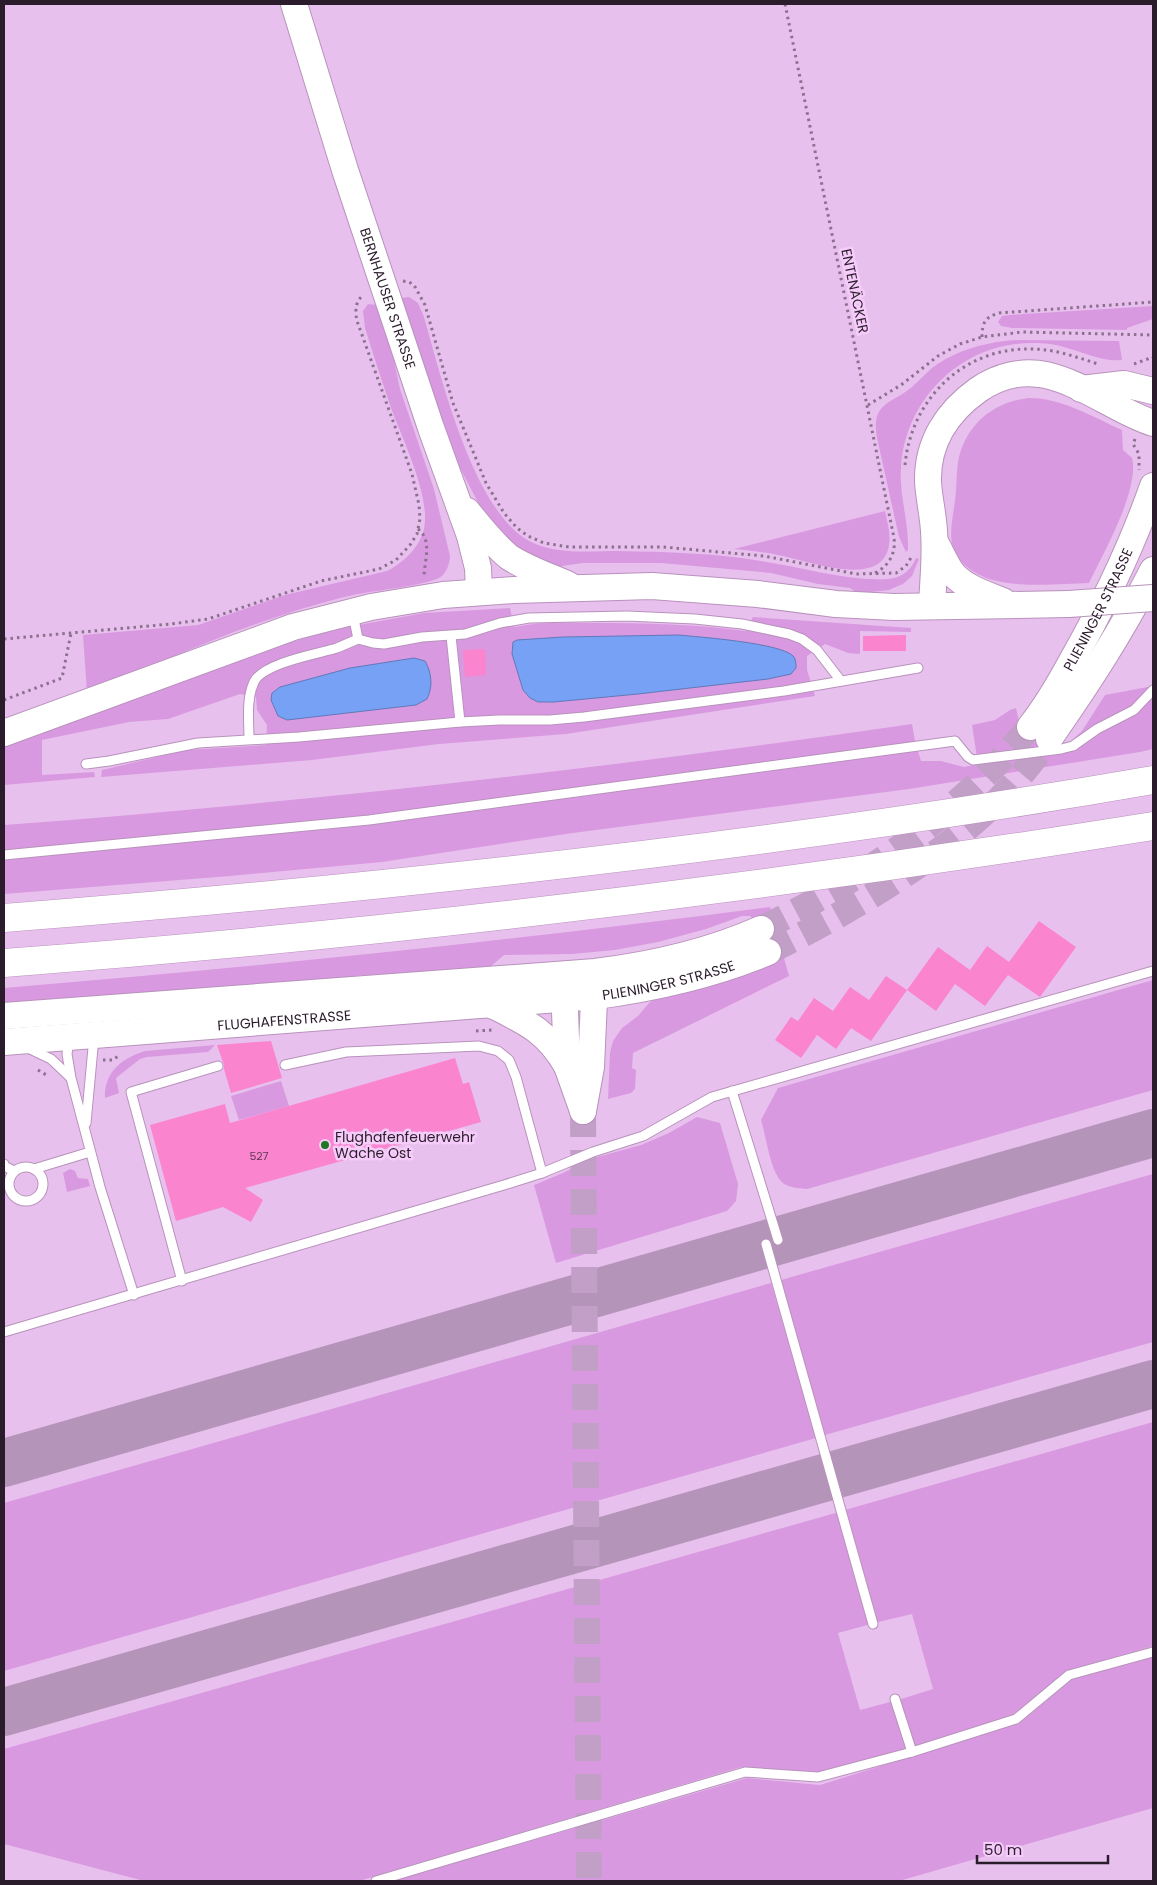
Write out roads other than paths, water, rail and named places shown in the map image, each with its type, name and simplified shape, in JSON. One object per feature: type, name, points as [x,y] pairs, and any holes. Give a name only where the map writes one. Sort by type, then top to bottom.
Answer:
[{"type":"highway","points":[[1123,786],[1153,773]]},
{"type":"highway","points":[[4,918],[284,894],[528,868],[874,824],[1153,780]]},
{"type":"highway","points":[[4,964],[335,934],[622,902],[913,863],[1153,826]]},
{"type":"main road","name":"BERNHAUSER STRASSE","points":[[294,4],[345,170],[431,428],[474,550],[478,568],[479,592]]},
{"type":"main road","points":[[932,606],[924,545],[930,455],[940,431],[960,405],[986,385],[1002,377],[1032,373],[1066,381],[1153,423]]},
{"type":"main road","points":[[1081,389],[1136,374],[1153,391]]},
{"type":"main road","name":"PLIENINGER STRASSE","points":[[1153,486],[1136,529],[1091,627],[1052,695],[1040,733],[1097,670],[1128,619],[1153,570]]},
{"type":"main road","points":[[457,500],[492,541],[510,557],[577,588]]},
{"type":"main road","points":[[924,545],[957,577],[974,589],[1012,605]]},
{"type":"main road","points":[[4,734],[254,640],[312,621],[424,597],[479,592],[668,586],[758,594],[836,604],[894,607],[1069,604],[1153,598]]},
{"type":"main road","name":"PLIENINGER STRASSE","points":[[564,986],[595,984],[640,989],[694,977],[742,963],[764,941]]},
{"type":"main road","points":[[491,1005],[525,1022],[544,1035],[555,1046],[567,1066],[583,1111],[591,1067],[595,984]]},
{"type":"main road","points":[[564,986],[567,1066]]},
{"type":"main road","name":"FLUGHAFENSTRASSE","points":[[4,1016],[83,1025],[491,1005],[564,986]]},
{"type":"main road","name":"FLUGHAFENSTRASSE","points":[[6,1042],[83,1025],[564,986]]},
{"type":"lane","points":[[352,611],[358,639]]},
{"type":"lane","points":[[250,739],[250,697],[253,684],[258,676],[274,667],[336,648],[358,639],[384,644],[422,637],[451,636],[468,633],[509,621],[540,618],[659,617],[742,624],[789,634],[805,640],[817,650],[841,681]]},
{"type":"lane","points":[[451,636],[460,722]]},
{"type":"lane","points":[[86,764],[110,761],[189,744],[299,737],[460,722],[569,718],[784,691],[918,668]]},
{"type":"lane","points":[[4,855],[369,820],[955,741],[968,757],[973,760],[1052,750],[1076,744],[1130,712],[1153,690]]},
{"type":"lane","points":[[4,1332],[504,1186],[593,1152],[643,1136],[712,1097],[1153,971]]},
{"type":"lane","points":[[83,1025],[67,1054],[71,1078],[90,1152],[134,1295]]},
{"type":"lane","points":[[83,1025],[85,1128]]},
{"type":"lane","points":[[6,1042],[47,1056],[71,1078]]},
{"type":"lane","points":[[285,1065],[346,1052],[479,1046],[498,1050],[509,1060],[516,1077],[542,1173]]},
{"type":"lane","points":[[182,1281],[130,1092],[218,1066]]},
{"type":"lane","points":[[732,1091],[778,1240]]},
{"type":"lane","points":[[34,1168],[41,1176],[43,1186],[38,1195],[30,1200],[19,1200],[11,1192],[8,1181],[14,1171],[24,1166],[34,1168],[90,1152]]},
{"type":"lane","points":[[4,1164],[4,1166],[14,1171]]},
{"type":"lane","points":[[766,1244],[873,1624]]},
{"type":"lane","points":[[376,1881],[745,1772],[818,1777],[912,1752],[1016,1719],[1069,1675],[1153,1652]]},
{"type":"lane","points":[[896,1699],[912,1752]]},
{"type":"water","points":[[679,635],[758,644],[774,648],[787,652],[794,657],[796,668],[791,674],[768,679],[638,694],[538,702],[530,698],[523,690],[512,654],[513,642],[517,640],[563,637]]},
{"type":"water","points":[[414,658],[425,661],[431,680],[427,699],[416,705],[287,720],[278,716],[271,700],[272,693],[280,687],[350,668]]},
{"type":"tunnel","points":[[761,929],[836,888],[907,842],[940,817],[971,789],[1030,727]]},
{"type":"tunnel","points":[[768,952],[860,903],[949,843],[1008,790],[1049,739]]},
{"type":"tunnel","points":[[583,1111],[589,1881]]},
{"type":"place","name":"Flughafenfeuerwehr Wache Ost","points":[[325,1145]]}]
